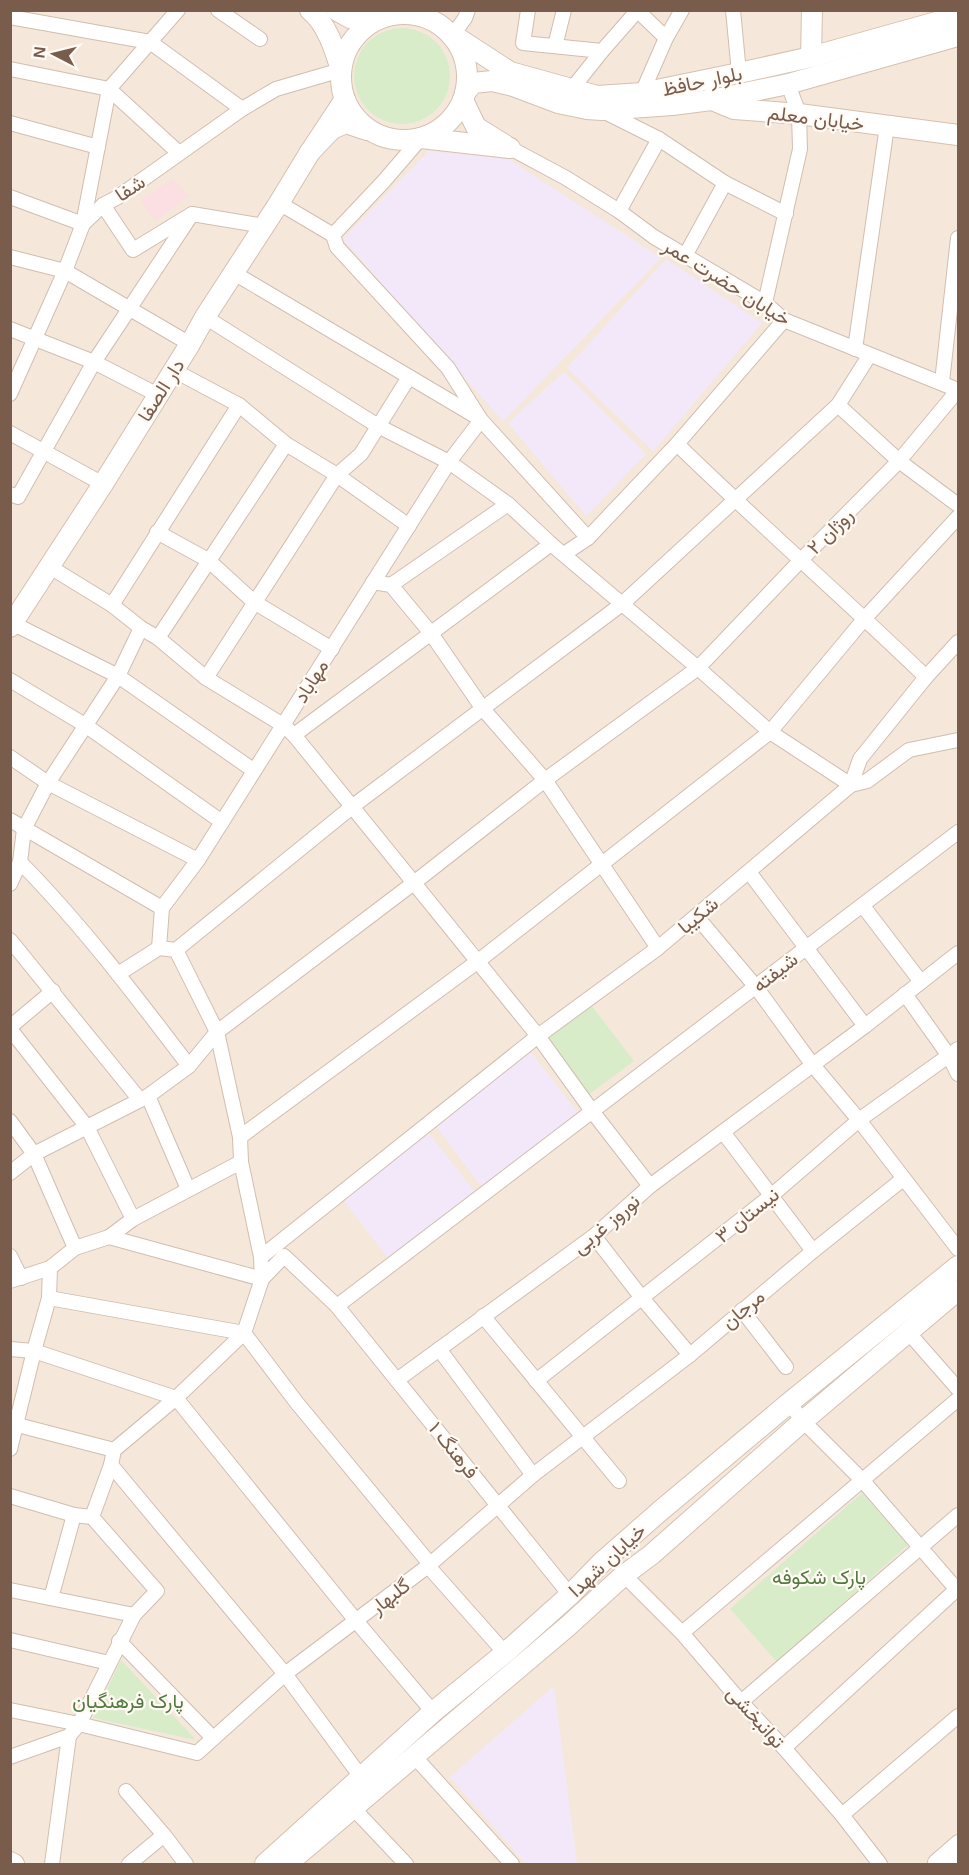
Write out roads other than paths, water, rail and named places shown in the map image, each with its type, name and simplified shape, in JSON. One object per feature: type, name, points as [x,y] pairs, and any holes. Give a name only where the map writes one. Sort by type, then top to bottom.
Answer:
[{"type":"main road","points":[[310,10],[316,15],[327,34],[342,70]]},
{"type":"main road","points":[[336,10],[350,18],[379,19]]},
{"type":"main road","points":[[811,57],[812,10]]},
{"type":"main road","points":[[372,132],[355,118],[341,85],[342,70],[350,45],[363,30],[379,19],[390,15],[412,14],[433,21],[453,35],[467,66],[464,96],[476,127],[510,148]]},
{"type":"main road","name":"بلوار حافظ","points":[[453,35],[510,72],[597,96],[642,93],[740,74],[811,57],[958,16]]},
{"type":"main road","name":"بلوار حافظ","points":[[492,81],[558,103],[602,110],[711,100],[788,84],[958,36]]},
{"type":"main road","points":[[421,138],[438,131],[448,123],[457,112],[473,83],[492,81]]},
{"type":"main road","points":[[476,127],[472,106],[481,87],[492,81]]},
{"type":"main road","name":"خیابان معلم","points":[[676,87],[734,109],[799,114],[958,135]]},
{"type":"main road","points":[[310,152],[345,99]]},
{"type":"main road","points":[[310,152],[332,129],[346,123],[384,138],[398,140],[421,138],[510,148]]},
{"type":"main road","name":"دار الصفا","points":[[11,624],[103,484],[205,316],[310,152]]},
{"type":"main road","name":"خیابان شهدا","points":[[265,1864],[433,1712],[505,1653],[570,1595],[602,1562],[789,1403],[958,1266]]},
{"type":"main road","name":"خیابان شهدا","points":[[287,1864],[568,1626],[624,1575],[651,1555],[803,1421],[958,1292]]},
{"type":"main road","points":[[939,1864],[958,1858]]},
{"type":"street","points":[[10,197],[83,224],[109,89],[178,10]]},
{"type":"street","points":[[218,10],[260,39]]},
{"type":"street","points":[[453,35],[468,10]]},
{"type":"street","points":[[528,10],[523,43],[602,51]]},
{"type":"street","points":[[555,46],[564,10]]},
{"type":"street","points":[[642,93],[666,38],[682,10]]},
{"type":"street","points":[[733,10],[740,74]]},
{"type":"street","points":[[571,90],[638,11],[666,38]]},
{"type":"street","points":[[10,17],[150,42],[242,109]]},
{"type":"street","points":[[10,69],[109,89],[179,153]]},
{"type":"street","name":"شفا","points":[[10,394],[65,271],[83,224],[103,205],[118,197],[242,109],[276,89],[342,70]]},
{"type":"street","points":[[765,303],[800,148],[799,114],[788,84]]},
{"type":"street","points":[[602,110],[659,139],[725,183],[786,214]]},
{"type":"street","points":[[10,123],[98,147]]},
{"type":"street","points":[[855,349],[887,126]]},
{"type":"street","points":[[333,235],[421,138]]},
{"type":"street","points":[[619,212],[659,139]]},
{"type":"street","name":"خیابان حضرت عمر","points":[[510,148],[566,178],[654,237],[765,303],[784,320],[958,390]]},
{"type":"street","points":[[686,254],[725,183]]},
{"type":"street","points":[[279,203],[333,235],[337,247],[447,368],[482,420],[588,538]]},
{"type":"street","points":[[103,205],[133,250],[192,214],[264,226]]},
{"type":"street","points":[[10,494],[18,497],[94,362],[192,214]]},
{"type":"street","points":[[942,382],[958,238]]},
{"type":"street","points":[[10,257],[65,271],[190,344]]},
{"type":"street","points":[[234,273],[482,420]]},
{"type":"street","points":[[205,316],[378,426],[449,462],[508,504],[550,544],[698,668],[770,732],[851,785],[867,781],[909,750],[958,740]]},
{"type":"street","points":[[564,554],[588,538],[677,444],[784,320]]},
{"type":"street","points":[[10,328],[94,362],[158,395]]},
{"type":"street","points":[[118,974],[159,948],[176,950],[353,806],[622,604],[838,405],[869,356]]},
{"type":"street","points":[[173,370],[239,405],[286,444],[337,475],[408,526]]},
{"type":"street","points":[[206,678],[337,475],[361,454],[409,377]]},
{"type":"street","name":"روژان ۲","points":[[10,1173],[34,1155],[144,1098],[189,1066],[217,1032],[545,780],[698,668],[899,461],[958,390]]},
{"type":"street","points":[[112,605],[239,405]]},
{"type":"street","points":[[838,405],[899,461],[958,505]]},
{"type":"street","name":"مهاباد","points":[[162,908],[198,860],[449,462],[482,420]]},
{"type":"street","points":[[10,434],[103,484]]},
{"type":"street","points":[[158,638],[286,444]]},
{"type":"street","points":[[677,444],[735,501],[926,677]]},
{"type":"street","points":[[391,585],[508,504]]},
{"type":"street","points":[[240,1137],[477,962],[770,732],[864,618],[958,517]]},
{"type":"street","points":[[157,532],[208,560],[254,602],[332,649]]},
{"type":"street","points":[[294,735],[550,544]]},
{"type":"street","points":[[50,567],[112,605],[158,638],[206,678],[283,725],[294,735],[538,1036],[650,1186]]},
{"type":"street","points":[[373,582],[391,585],[430,632],[483,709],[545,780],[658,948]]},
{"type":"street","points":[[11,624],[118,676],[253,770]]},
{"type":"street","points":[[10,884],[20,862],[24,830],[48,783],[118,676],[141,628]]},
{"type":"street","points":[[851,785],[860,759],[926,677],[958,642]]},
{"type":"street","points":[[10,680],[85,725],[222,822]]},
{"type":"street","points":[[10,757],[48,783],[198,860]]},
{"type":"street","name":"شکیبا","points":[[261,1257],[538,1036],[697,917],[851,785]]},
{"type":"street","points":[[10,820],[162,908],[159,948]]},
{"type":"street","name":"شیفته","points":[[337,1306],[958,832]]},
{"type":"street","points":[[20,862],[61,904],[189,1066]]},
{"type":"street","points":[[749,872],[865,1026]]},
{"type":"street","points":[[863,906],[921,982]]},
{"type":"street","points":[[697,917],[756,987],[812,1064],[859,1120],[958,1249]]},
{"type":"street","points":[[10,940],[144,1098],[188,1189]]},
{"type":"street","points":[[92,1517],[111,1466],[114,1450],[176,1398],[244,1333],[262,1279],[261,1257],[241,1162],[240,1137],[217,1032],[176,950]]},
{"type":"street","name":"نوروز غربی","points":[[397,1380],[594,1236],[650,1186],[865,1026],[958,953]]},
{"type":"street","points":[[53,991],[10,1028],[87,1127],[133,1219]]},
{"type":"street","points":[[905,994],[954,1053],[958,1074]]},
{"type":"street","name":"نیستان ۳","points":[[536,1381],[771,1196],[859,1120],[954,1053]]},
{"type":"street","points":[[10,1121],[34,1155],[75,1248]]},
{"type":"street","points":[[723,1132],[813,1251]]},
{"type":"street","points":[[10,1256],[16,1280],[50,1268],[75,1248],[109,1237],[133,1219],[241,1162]]},
{"type":"street","name":"مرجان","points":[[582,1437],[690,1355],[813,1251],[903,1179]]},
{"type":"street","points":[[594,1236],[690,1355]]},
{"type":"street","points":[[109,1237],[262,1279]]},
{"type":"street","name":"فرهنگ ۱","points":[[262,1279],[284,1256],[337,1306],[570,1595]]},
{"type":"street","points":[[10,1449],[14,1424],[49,1298],[50,1268]]},
{"type":"street","points":[[49,1298],[244,1333],[297,1403],[429,1565],[505,1653]]},
{"type":"street","points":[[742,1310],[786,1367]]},
{"type":"street","points":[[483,1316],[619,1481]]},
{"type":"street","points":[[908,1332],[958,1389]]},
{"type":"street","points":[[10,1349],[34,1351],[176,1398],[357,1622],[433,1712]]},
{"type":"street","points":[[439,1349],[533,1475]]},
{"type":"street","points":[[682,1633],[958,1399]]},
{"type":"street","points":[[784,1748],[958,1590],[922,1547],[803,1421],[789,1403]]},
{"type":"street","points":[[14,1424],[114,1450]]},
{"type":"street","name":"گلبهار","points":[[79,1724],[196,1753],[285,1674],[357,1622],[429,1565],[533,1475],[582,1437]]},
{"type":"street","points":[[111,1466],[285,1674],[361,1777]]},
{"type":"street","points":[[10,1496],[74,1515],[92,1517],[157,1591],[134,1615],[79,1724],[69,1736],[10,1757]]},
{"type":"street","points":[[51,1598],[74,1515]]},
{"type":"street","points":[[741,1702],[958,1515]]},
{"type":"street","name":"توانبخشی","points":[[624,1575],[682,1633],[784,1748],[842,1815],[880,1864]]},
{"type":"street","points":[[10,1590],[134,1615]]},
{"type":"street","points":[[10,1640],[109,1663]]},
{"type":"street","points":[[119,1641],[213,1738]]},
{"type":"street","points":[[10,1710],[79,1724]]},
{"type":"street","points":[[842,1815],[958,1716]]},
{"type":"street","points":[[52,1864],[69,1736]]},
{"type":"street","points":[[414,1756],[512,1864]]},
{"type":"street","points":[[126,1791],[186,1864]]},
{"type":"street","points":[[354,1809],[406,1864]]},
{"type":"street","points":[[129,1864],[164,1835]]},
{"type":"street","points":[[932,1864],[958,1842]]},
{"type":"park label","name":"پارک شکوفه","points":[[819,1577]]},
{"type":"park label","name":"پارک فرهنگیان","points":[[128,1701]]}]
